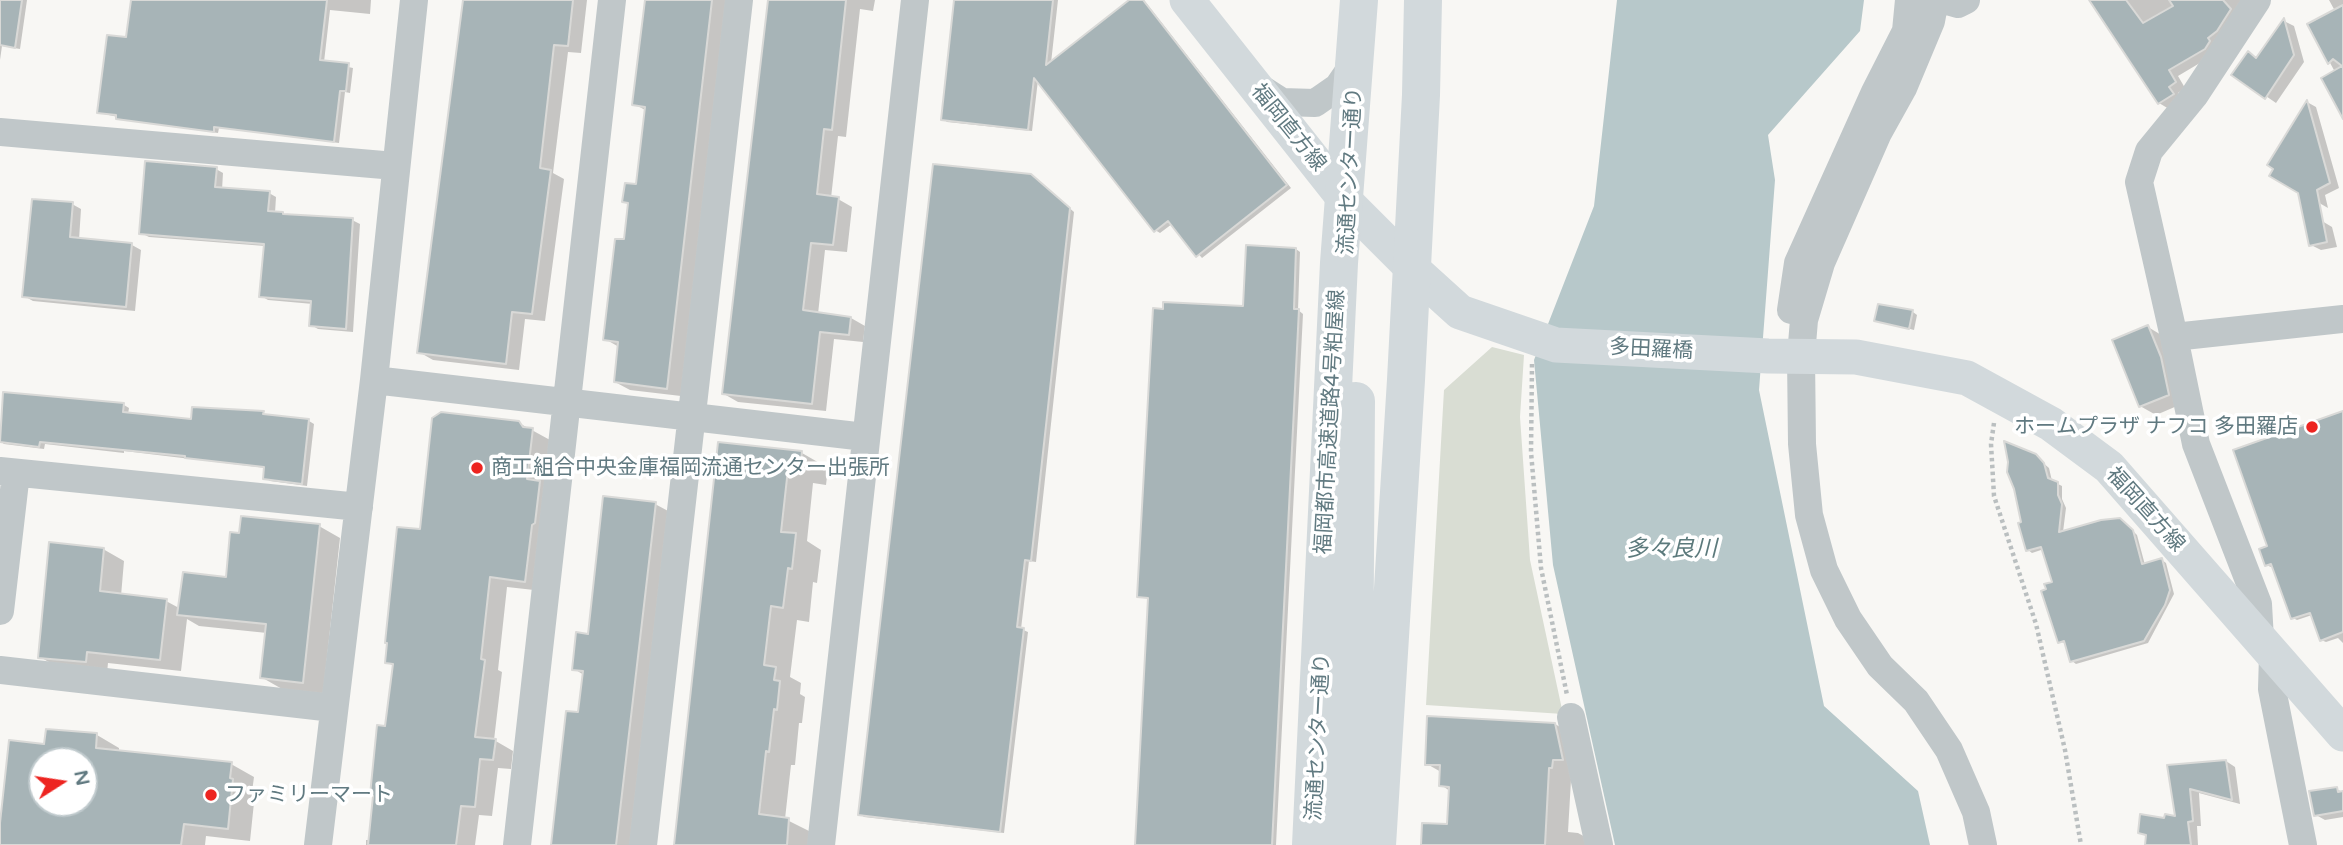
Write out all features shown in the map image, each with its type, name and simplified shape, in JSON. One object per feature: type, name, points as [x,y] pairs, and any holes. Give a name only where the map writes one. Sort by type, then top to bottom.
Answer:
[{"type":"highway","name":"福岡都市高速道路4号粕屋線","points":[[1312,845],[1339,262],[1359,0]]},
{"type":"highway","name":"流通センター通り","points":[[1312,845],[1350,206],[1359,0]]},
{"type":"highway","points":[[1385,838],[1380,411],[1399,0]]},
{"type":"highway","points":[[1385,838],[1421,95],[1423,0]]},
{"type":"highway","points":[[1385,838],[1418,274],[1430,0]]},
{"type":"highway","points":[[1344,845],[1354,711],[1355,633],[1357,235],[1352,101]]},
{"type":"main road","name":"福岡直方線","points":[[1187,0],[1350,206],[1418,274],[1460,312],[1534,338]]},
{"type":"main road","name":"多田羅橋","points":[[1534,338],[1556,345],[1784,356]]},
{"type":"main road","name":"福岡直方線","points":[[1784,356],[1856,357],[1967,378],[2051,424],[2109,467],[2343,734]]},
{"type":"street","points":[[318,845],[374,380],[414,0]]},
{"type":"street","points":[[517,845],[612,0]]},
{"type":"street","points":[[643,845],[739,0]]},
{"type":"street","points":[[821,845],[915,0]]},
{"type":"street","points":[[1252,83],[1282,102],[1315,103],[1338,87],[1349,71],[1359,0]]},
{"type":"street","points":[[1791,310],[1798,263],[1875,92],[1906,31],[1909,0]]},
{"type":"street","points":[[1935,0],[1931,21],[1903,88],[1878,133],[1821,263],[1804,320],[1784,356],[1802,443],[1809,515],[1824,570],[1848,620],[1880,666],[1916,701],[1949,750],[1976,812],[1983,845]]},
{"type":"street","points":[[1944,0],[1958,4],[1966,0]]},
{"type":"street","points":[[2257,0],[2194,96],[2149,151],[2138,182],[2196,444],[2258,604],[2303,845]]},
{"type":"street","points":[[0,132],[396,166]]},
{"type":"street","points":[[2174,337],[2343,319]]},
{"type":"street","points":[[374,380],[865,437]]},
{"type":"street","points":[[0,611],[8,472],[359,507]]},
{"type":"street","points":[[0,670],[333,708]]},
{"type":"street","points":[[1571,717],[1599,845]]},
{"type":"path","points":[[1534,338],[1530,385],[1531,452],[1541,568],[1571,717]]},
{"type":"path","points":[[1998,394],[1991,444],[1994,496],[2036,624],[2065,750],[2081,845]]},
{"type":"shaded area","points":[[1492,347],[1524,355],[1520,417],[1530,560],[1563,714],[1426,705],[1444,390]]},
{"type":"water","name":"多々良川","points":[[1617,0],[1864,0],[1860,31],[1768,135],[1775,180],[1759,390],[1824,706],[1918,791],[1930,845],[1615,845],[1553,565],[1534,360],[1594,206]]},
{"type":"building","points":[[0,0],[22,0],[15,48],[0,45]]},
{"type":"building","points":[[131,0],[327,0],[320,60],[349,63],[346,91],[340,91],[334,142],[214,127],[214,132],[116,119],[116,115],[97,113],[107,35],[126,37]]},
{"type":"building","points":[[463,0],[573,0],[568,46],[554,45],[540,168],[551,170],[532,314],[512,312],[506,364],[417,353]]},
{"type":"building","points":[[645,0],[712,0],[667,389],[614,382],[618,342],[603,340],[615,239],[624,239],[628,203],[622,202],[625,183],[636,184],[645,107],[632,105]]},
{"type":"building","points":[[768,0],[846,0],[832,130],[824,129],[817,194],[839,197],[833,245],[811,243],[803,310],[851,317],[849,335],[820,332],[812,404],[722,394]]},
{"type":"building","points":[[954,0],[1053,0],[1046,65],[1129,0],[1143,0],[1287,185],[1196,257],[1168,221],[1154,232],[1034,78],[1028,130],[941,120]]},
{"type":"building","points":[[2089,0],[2126,0],[2143,23],[2173,6],[2169,0],[2223,0],[2231,9],[2217,31],[2208,38],[2210,41],[2205,49],[2169,70],[2176,82],[2169,87],[2174,94],[2158,104]]},
{"type":"building","points":[[2343,5],[2343,119],[2321,78],[2342,66],[2333,59],[2328,64],[2307,24]]},
{"type":"building","points":[[2284,18],[2294,55],[2265,99],[2231,75],[2248,51],[2256,58]]},
{"type":"building","points":[[2307,100],[2330,183],[2317,190],[2327,242],[2309,246],[2298,193],[2269,176],[2273,169],[2267,165]]},
{"type":"building","points":[[145,161],[217,167],[215,187],[270,191],[268,211],[353,218],[346,329],[309,326],[311,301],[259,297],[264,244],[139,234]]},
{"type":"building","points":[[933,164],[1031,174],[1070,208],[1031,561],[1025,560],[1017,627],[1024,628],[1000,832],[858,815]]},
{"type":"building","points":[[32,199],[73,202],[70,237],[132,243],[126,307],[22,297]]},
{"type":"building","points":[[1246,245],[1296,248],[1294,309],[1299,309],[1272,845],[1135,845],[1148,598],[1137,597],[1153,308],[1163,309],[1163,302],[1243,306]]},
{"type":"building","points":[[1878,304],[1913,310],[1909,329],[1874,321]]},
{"type":"building","points":[[2148,325],[2161,357],[2169,395],[2139,407],[2112,340]]},
{"type":"building","points":[[3,392],[124,403],[123,412],[191,419],[192,407],[264,411],[263,414],[309,419],[302,484],[263,479],[264,467],[185,456],[40,442],[39,447],[0,442]]},
{"type":"building","points":[[2343,411],[2343,632],[2320,641],[2310,613],[2291,619],[2271,564],[2265,566],[2259,549],[2267,546],[2233,450]]},
{"type":"building","points":[[441,412],[519,421],[523,427],[533,428],[527,479],[540,481],[535,523],[532,525],[525,582],[490,577],[481,659],[485,660],[475,737],[496,739],[493,760],[480,759],[475,807],[461,806],[456,845],[368,845],[377,725],[385,726],[393,664],[385,663],[385,643],[397,527],[420,529],[432,418]]},
{"type":"building","points":[[2004,441],[2036,454],[2044,463],[2048,478],[2058,482],[2058,495],[2062,504],[2059,532],[2101,520],[2120,518],[2133,530],[2142,564],[2162,558],[2170,590],[2165,605],[2144,641],[2070,662],[2064,641],[2058,643],[2041,591],[2046,589],[2044,584],[2052,582],[2041,547],[2026,551],[2018,523],[2021,522],[2014,489],[2007,472]]},
{"type":"building","points":[[718,442],[802,451],[800,471],[788,469],[781,532],[796,533],[792,569],[788,568],[783,608],[771,606],[764,665],[776,667],[774,680],[780,681],[769,752],[766,751],[759,814],[789,818],[787,845],[674,845]]},
{"type":"building","points":[[603,496],[656,502],[616,845],[551,845],[566,711],[578,712],[583,671],[572,670],[576,632],[588,634]]},
{"type":"building","points":[[241,516],[320,524],[303,683],[260,678],[266,624],[177,615],[183,572],[226,577],[230,532],[239,533]]},
{"type":"building","points":[[49,542],[104,548],[100,591],[167,599],[160,660],[87,652],[86,662],[38,658]]},
{"type":"building","points":[[1427,716],[1555,723],[1563,760],[1553,760],[1552,768],[1549,768],[1545,845],[1421,845],[1422,823],[1447,824],[1449,787],[1439,786],[1440,765],[1425,765]]},
{"type":"building","points":[[46,729],[97,733],[96,747],[28,747],[28,817],[98,817],[98,748],[232,762],[228,829],[184,824],[181,845],[0,845],[9,740],[44,744]]},
{"type":"building","points":[[2226,760],[2232,800],[2190,789],[2193,821],[2188,822],[2191,845],[2145,845],[2146,835],[2138,833],[2140,814],[2164,818],[2165,814],[2175,816],[2167,765]]},
{"type":"building","points":[[2337,787],[2338,792],[2343,791],[2343,811],[2314,816],[2309,791]]},
{"type":"place","name":"ホームプラザ ナフコ 多田羅店","points":[[2312,427]]},
{"type":"place","name":"商工組合中央金庫福岡流通センター出張所","points":[[477,468]]},
{"type":"place","name":"ファミリーマート","points":[[211,795]]}]
